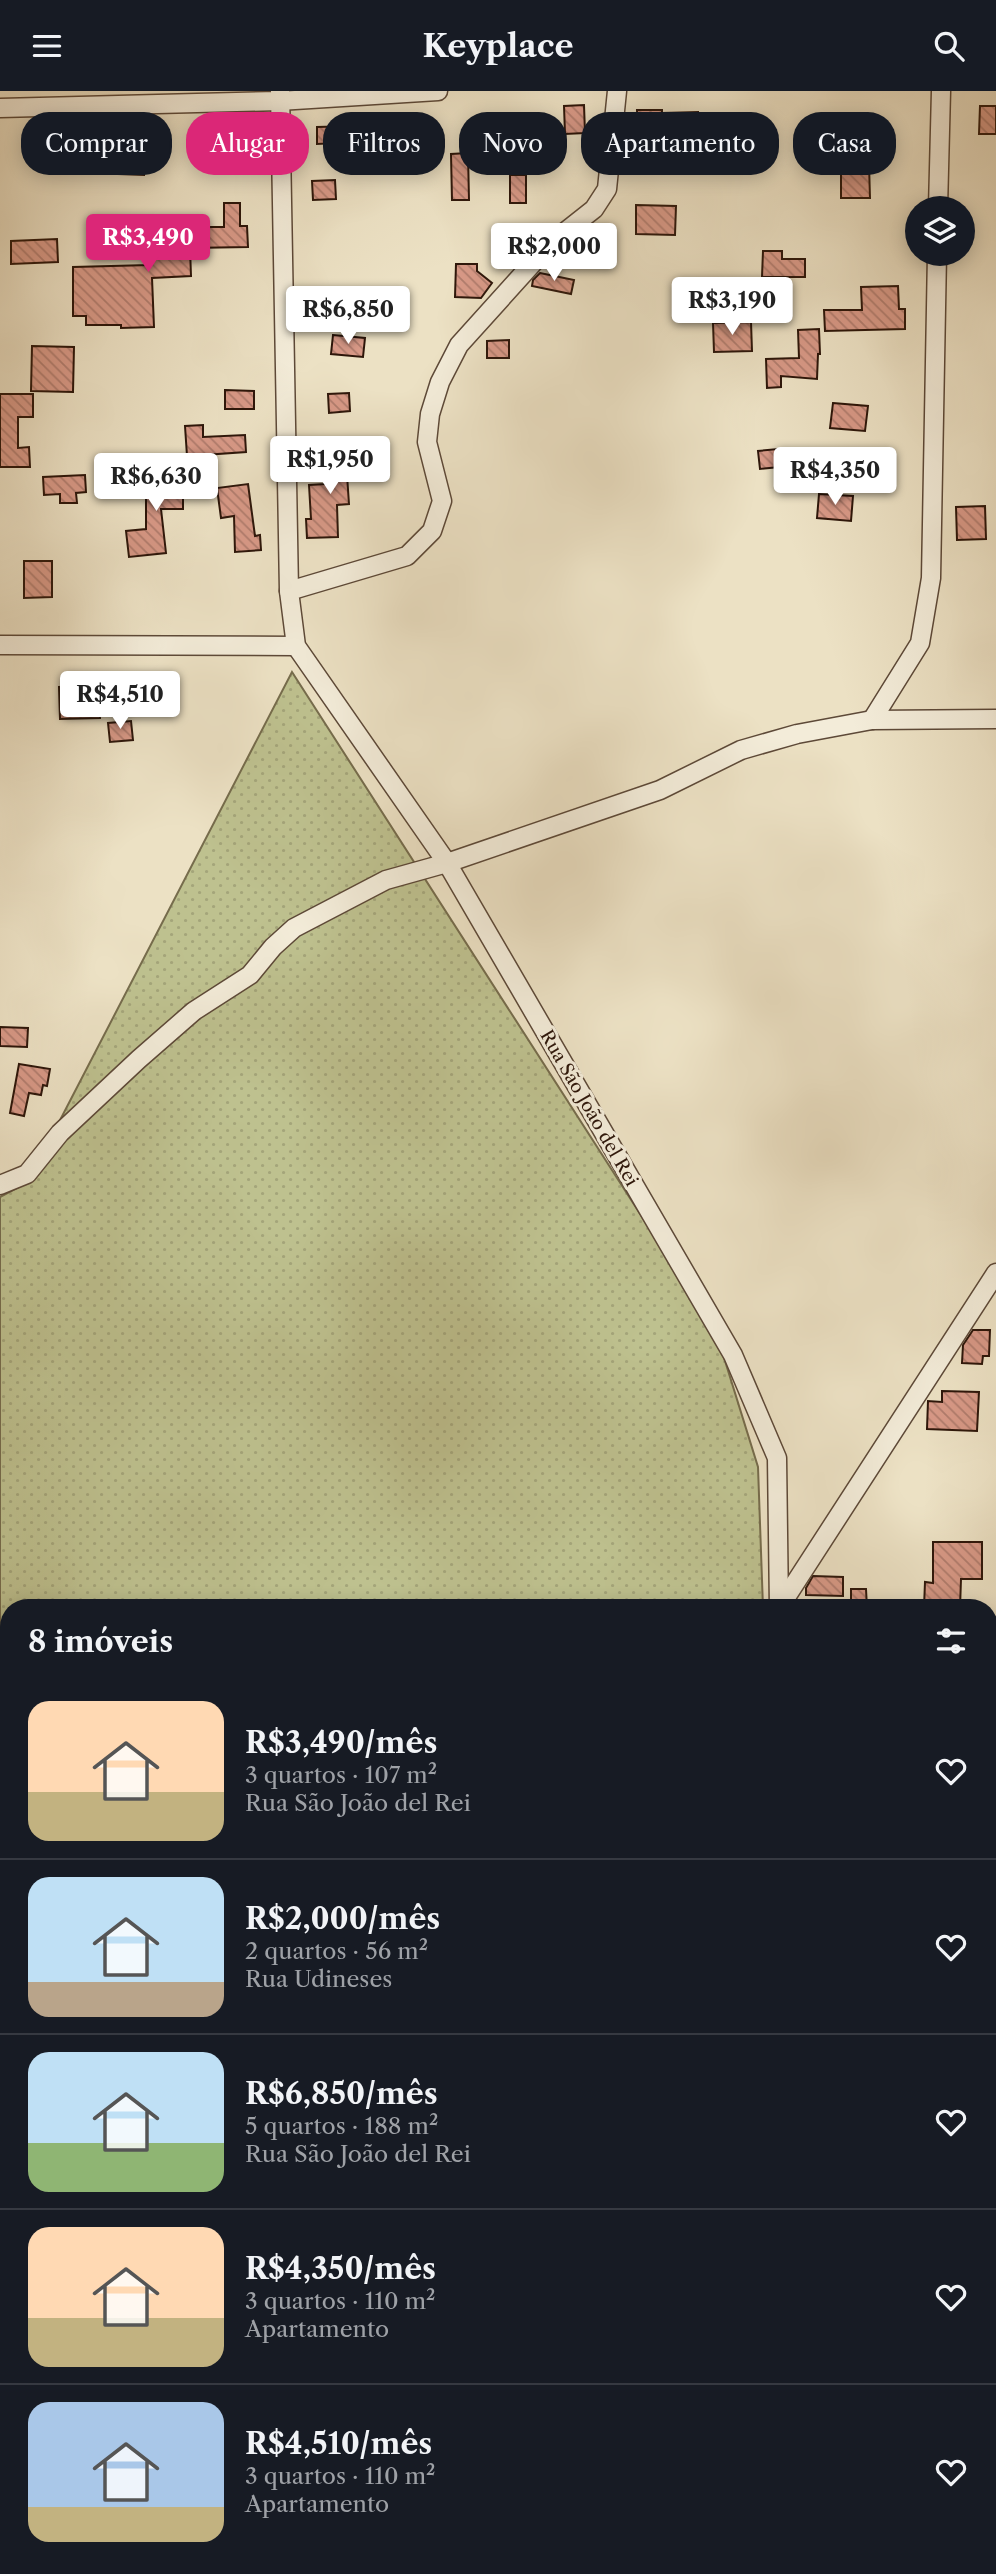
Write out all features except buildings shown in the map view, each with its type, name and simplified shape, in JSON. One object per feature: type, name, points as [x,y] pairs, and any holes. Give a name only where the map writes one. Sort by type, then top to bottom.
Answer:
[{"type":"street","points":[[0,108],[438,91]]},
{"type":"street","points":[[289,591],[407,556],[432,531],[442,501],[427,442],[430,414],[440,382],[459,345],[551,243],[594,209],[601,199],[607,189],[618,91]]},
{"type":"street","points":[[938,196],[940,91]]},
{"type":"street","points":[[0,645],[296,646],[289,591],[279,96]]},
{"type":"street","points":[[872,720],[920,643],[931,578],[937,266]]},
{"type":"street","name":"Rua São João del Rei","points":[[296,646],[447,863],[733,1355],[777,1458],[779,1599]]},
{"type":"street","points":[[0,1185],[27,1174],[60,1133],[139,1059],[194,1011],[250,975],[273,947],[295,928],[386,880],[447,863],[660,789],[741,750],[797,734],[872,720],[996,719]]},
{"type":"street","points":[[785,1599],[996,1273]]},
{"type":"green space","points":[[292,672],[716,1332],[758,1467],[763,1599],[0,1599],[0,1197],[28,1182]]}]
